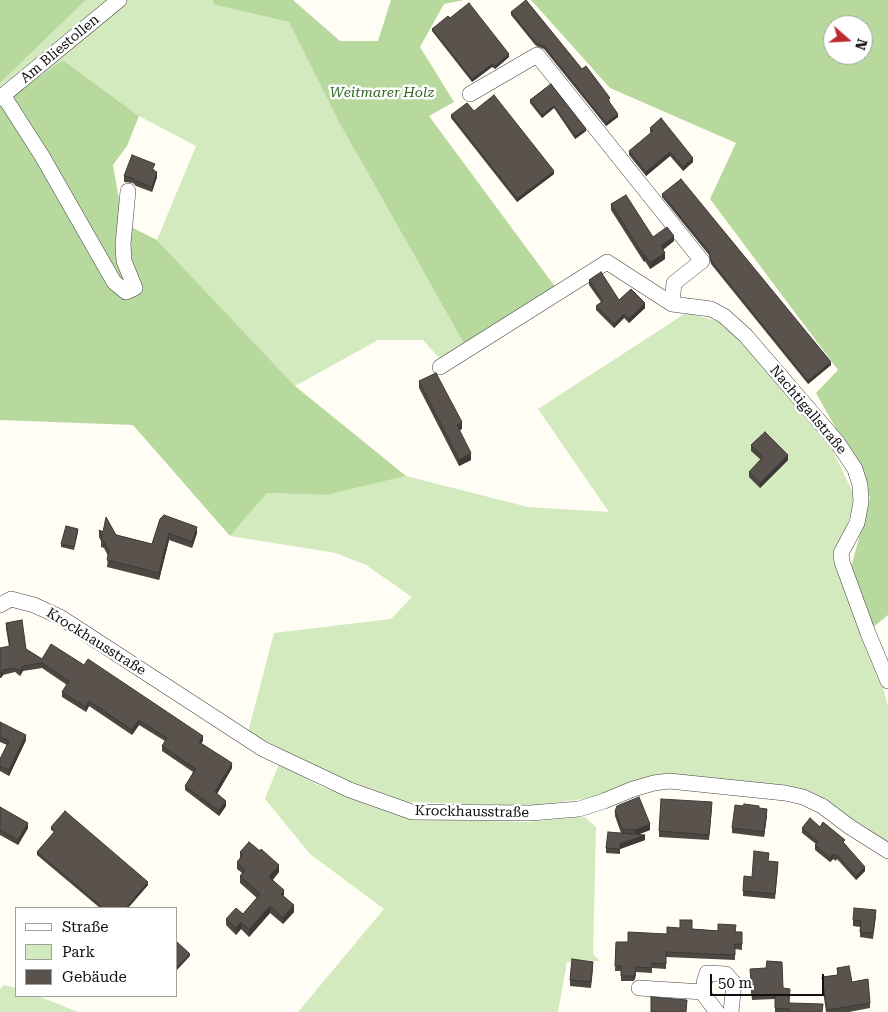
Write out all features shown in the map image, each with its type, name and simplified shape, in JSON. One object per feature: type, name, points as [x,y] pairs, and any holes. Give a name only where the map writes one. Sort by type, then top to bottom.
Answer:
[{"type":"street","name":"Am Bliestollen","points":[[2,97],[119,0]]},
{"type":"street","points":[[470,94],[537,55],[702,261],[674,283],[672,304]]},
{"type":"street","points":[[2,97],[42,156],[114,282],[126,292],[135,288],[124,261],[123,244],[128,191]]},
{"type":"street","name":"Nachtigallstraße","points":[[440,367],[607,262],[672,304],[710,309],[724,316],[735,325],[837,442],[855,469],[860,486],[861,502],[857,523],[840,552],[868,633],[886,672]]},
{"type":"street","name":"Krockhausstraße","points":[[4,600],[34,605],[60,617],[263,748],[350,790],[412,812],[530,813],[579,809],[633,789],[654,783],[669,782],[802,796],[822,806],[850,827],[888,851]]},
{"type":"street","points":[[717,1012],[704,995],[704,983],[707,973],[726,974],[734,983],[731,1012]]},
{"type":"street","points":[[639,988],[704,992]]},
{"type":"green space","points":[[0,0],[86,0],[0,83]]},
{"type":"green space","points":[[86,0],[212,0],[215,5],[289,22],[340,124],[466,347],[441,360],[423,340],[378,340],[295,386],[157,240],[196,146],[139,116],[63,60],[26,86],[0,90],[0,83]]},
{"type":"green space","name":"Weitmarer Holz","points":[[212,0],[293,0],[340,41],[378,41],[391,0],[464,0],[444,4],[420,47],[454,102],[429,116],[556,288],[466,347],[340,124],[289,22],[215,5]]},
{"type":"green space","points":[[531,0],[888,0],[888,615],[871,629],[851,567],[870,498],[858,468],[816,393],[838,370],[710,199],[736,143],[610,88]]},
{"type":"green space","points":[[63,60],[139,116],[127,146],[113,165],[123,223],[157,240],[295,386],[406,476],[326,495],[267,493],[230,536],[133,425],[0,420],[0,90],[26,86]]},
{"type":"green space","points":[[686,313],[728,324],[829,443],[856,499],[835,558],[881,681],[888,706],[888,843],[810,791],[694,776],[644,778],[598,797],[529,806],[406,802],[332,775],[248,732],[274,633],[391,619],[412,597],[366,565],[336,553],[230,536],[267,493],[326,495],[406,476],[528,507],[609,512],[538,409]]},
{"type":"green space","points":[[279,764],[322,787],[412,819],[525,822],[585,817],[596,827],[593,954],[600,961],[567,962],[558,1012],[298,1012],[384,909],[310,854],[265,799]]},
{"type":"green space","points":[[4,985],[15,988],[15,997],[40,997],[78,1012],[0,1012],[0,989]]},
{"type":"building","points":[[526,0],[582,69],[586,66],[610,98],[608,100],[618,114],[606,123],[544,46],[536,43],[511,12]]},
{"type":"building","points":[[469,3],[509,54],[495,66],[492,64],[472,79],[432,29]]},
{"type":"building","points":[[551,84],[586,129],[575,136],[554,106],[542,115],[530,100]]},
{"type":"building","points":[[494,95],[554,171],[517,199],[451,115],[467,103],[474,111]]},
{"type":"building","points":[[661,118],[693,158],[683,167],[670,152],[646,172],[629,151],[653,131],[650,128]]},
{"type":"building","points":[[132,155],[155,164],[152,170],[157,172],[152,187],[124,176]]},
{"type":"building","points":[[681,179],[831,362],[808,381],[711,261],[709,252],[662,194]]},
{"type":"building","points":[[626,195],[653,237],[667,227],[674,236],[661,246],[665,253],[650,263],[611,204]]},
{"type":"building","points":[[601,272],[619,300],[631,289],[645,303],[629,319],[624,314],[614,324],[596,306],[603,301],[589,280]]},
{"type":"building","points":[[436,373],[462,422],[457,425],[471,453],[459,460],[419,381]]},
{"type":"building","points":[[765,432],[788,455],[760,483],[749,472],[763,457],[751,445]]},
{"type":"building","points":[[164,515],[197,527],[192,542],[169,533],[159,573],[107,560],[109,551],[101,540],[102,536],[99,530],[103,532],[106,517],[116,535],[152,544],[160,519]]},
{"type":"building","points":[[66,526],[78,529],[74,547],[61,544]]},
{"type":"building","points":[[22,620],[26,649],[42,659],[51,644],[84,665],[88,659],[203,736],[199,742],[232,763],[215,792],[226,801],[219,811],[185,786],[196,769],[162,746],[167,738],[139,720],[132,730],[89,701],[86,707],[62,692],[69,681],[42,663],[23,666],[20,671],[15,668],[3,670],[0,673],[0,648],[10,646],[6,623]]},
{"type":"building","points":[[0,722],[26,735],[9,770],[0,766],[0,759],[9,741],[0,737]]},
{"type":"building","points":[[639,797],[650,824],[635,830],[622,829],[615,811],[617,806]]},
{"type":"building","points":[[661,799],[712,802],[709,835],[659,831]]},
{"type":"building","points":[[744,804],[767,809],[764,832],[732,828],[735,805],[743,806]]},
{"type":"building","points":[[0,807],[28,823],[18,840],[0,830]]},
{"type":"building","points":[[65,811],[148,882],[127,907],[102,907],[37,852],[55,831],[51,827]]},
{"type":"building","points":[[810,818],[820,827],[823,822],[845,840],[843,842],[865,867],[856,876],[837,855],[833,854],[830,858],[815,845],[818,842],[802,828]]},
{"type":"building","points":[[608,832],[645,835],[620,844],[620,849],[606,848]]},
{"type":"building","points":[[249,842],[260,851],[261,849],[279,865],[269,877],[284,890],[281,894],[294,905],[283,918],[270,906],[249,930],[241,922],[236,928],[226,919],[236,908],[243,914],[260,894],[240,876],[245,870],[237,862],[243,855],[240,852]]},
{"type":"building","points":[[754,851],[769,853],[768,861],[778,862],[775,894],[743,891],[744,876],[752,877]]},
{"type":"building","points":[[854,908],[876,910],[873,933],[860,932],[861,921],[853,920]]},
{"type":"building","points":[[680,920],[692,920],[692,929],[718,931],[718,924],[736,925],[735,932],[742,932],[742,944],[735,944],[735,955],[666,952],[666,964],[652,963],[652,968],[636,967],[633,976],[621,976],[621,966],[615,966],[616,942],[628,942],[628,932],[667,934],[667,927],[680,928]]},
{"type":"building","points":[[178,943],[190,954],[178,966]]},
{"type":"building","points":[[572,959],[593,962],[591,982],[570,980]]},
{"type":"building","points":[[767,961],[782,962],[783,988],[790,989],[789,1003],[823,1004],[822,1012],[788,1012],[789,1009],[775,1008],[775,994],[752,996],[750,969],[766,968]]},
{"type":"building","points":[[849,966],[852,982],[868,979],[870,1003],[827,1010],[822,977],[838,975],[837,968]]},
{"type":"building","points":[[651,997],[687,1000],[686,1012],[651,1012]]}]
